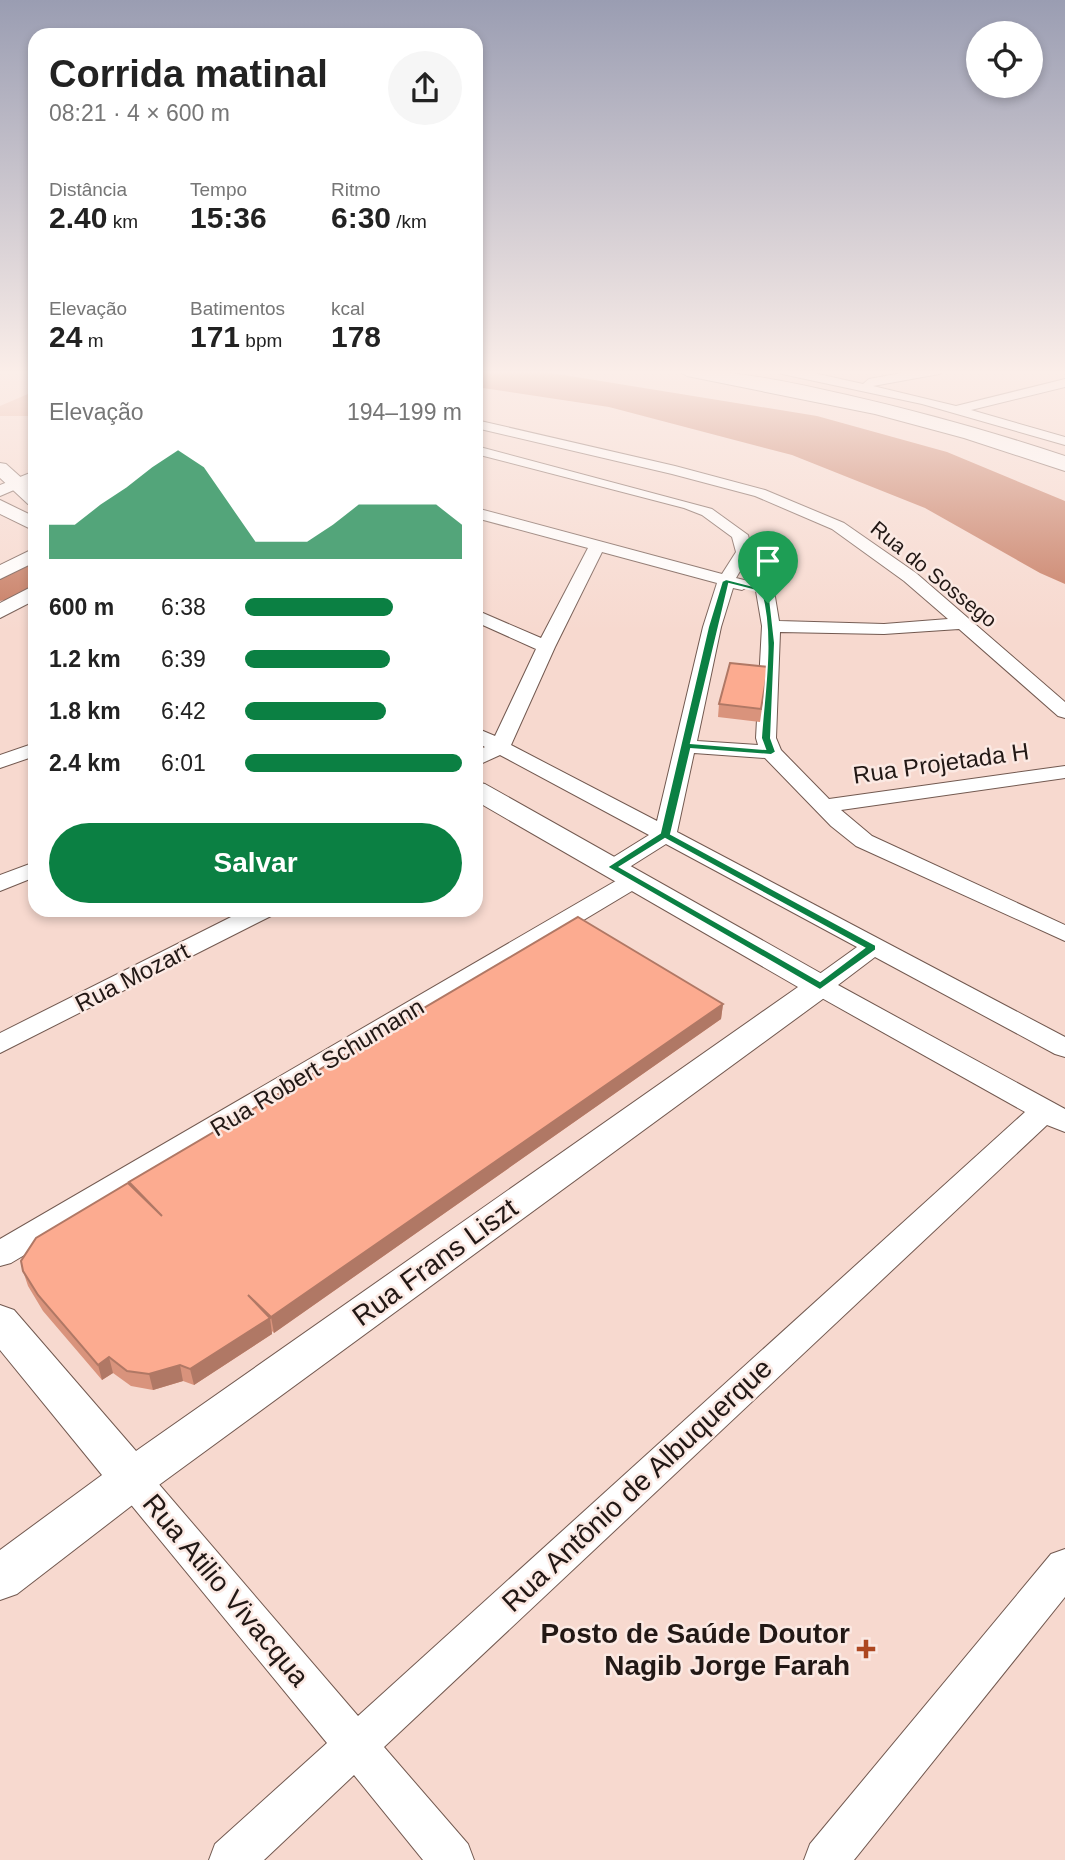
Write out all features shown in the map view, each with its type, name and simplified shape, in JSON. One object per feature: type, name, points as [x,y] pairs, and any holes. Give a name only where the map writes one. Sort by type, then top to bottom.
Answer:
[{"type":"highway","points":[[1042,457],[1065,464]]},
{"type":"street","points":[[504,457],[646,492],[698,508],[732,527],[740,535],[744,552],[765,590],[771,626],[766,738],[771,752],[864,841],[1065,934]]},
{"type":"street","name":"Rua do Sossego","points":[[618,457],[760,493],[838,526],[872,549],[966,623],[1065,712]]},
{"type":"street","points":[[0,468],[8,487],[28,497]]},
{"type":"street","points":[[8,487],[28,478]]},
{"type":"street","points":[[0,506],[28,521]]},
{"type":"street","points":[[483,515],[765,590]]},
{"type":"street","points":[[483,756],[500,747],[546,647],[597,547]]},
{"type":"street","points":[[665,835],[712,627],[726,581],[744,552]]},
{"type":"street","points":[[0,573],[28,558]]},
{"type":"street","points":[[0,612],[28,596]]},
{"type":"street","points":[[483,618],[546,647]]},
{"type":"street","points":[[771,626],[884,629],[966,623]]},
{"type":"street","points":[[483,738],[872,948],[1065,1048]]},
{"type":"street","points":[[687,746],[771,752]]},
{"type":"street","points":[[0,762],[28,752]]},
{"type":"street","name":"Rua Projetada H","points":[[825,806],[1065,772]]},
{"type":"street","points":[[483,799],[623,874],[1054,1116]]},
{"type":"street","name":"Rua Robert Schumann","points":[[0,1254],[623,874],[665,835]]},
{"type":"street","points":[[0,884],[28,872]]},
{"type":"street","name":"Rua Mozart","points":[[0,1044],[250,917]]},
{"type":"street","name":"Rua Frans Liszt","points":[[0,1578],[132,1479],[872,948]]},
{"type":"street","name":"Rua Antônio de Albuquerque","points":[[230,1860],[1054,1116]]},
{"type":"street","name":"Rua Atilio Vivacqua","points":[[0,1321],[452,1860]]},
{"type":"street","points":[[826,1860],[1065,1567]]},
{"type":"shaded area","points":[[797,457],[959,457],[1065,501],[1065,584],[1040,573],[925,508]]},
{"type":"building","points":[[730,663],[768,667],[761,709],[719,704]]},
{"type":"building","points":[[578,917],[723,1004],[271,1317],[248,1295],[270,1318],[190,1369],[180,1365],[149,1374],[127,1371],[109,1357],[98,1365],[38,1295],[23,1271],[21,1261],[36,1238],[128,1183],[162,1216],[129,1182]]},
{"type":"waterway","points":[[0,592],[28,576]]},
{"type":"place","name":"Posto de Saúde Doutor Nagib Jorge Farah","points":[[866,1649]]},
{"type":"route","points":[[768,603],[765,590],[726,581],[712,627],[665,835],[872,948],[820,986],[612,867],[665,835],[687,746],[771,752],[766,738],[771,643],[768,603]]}]
